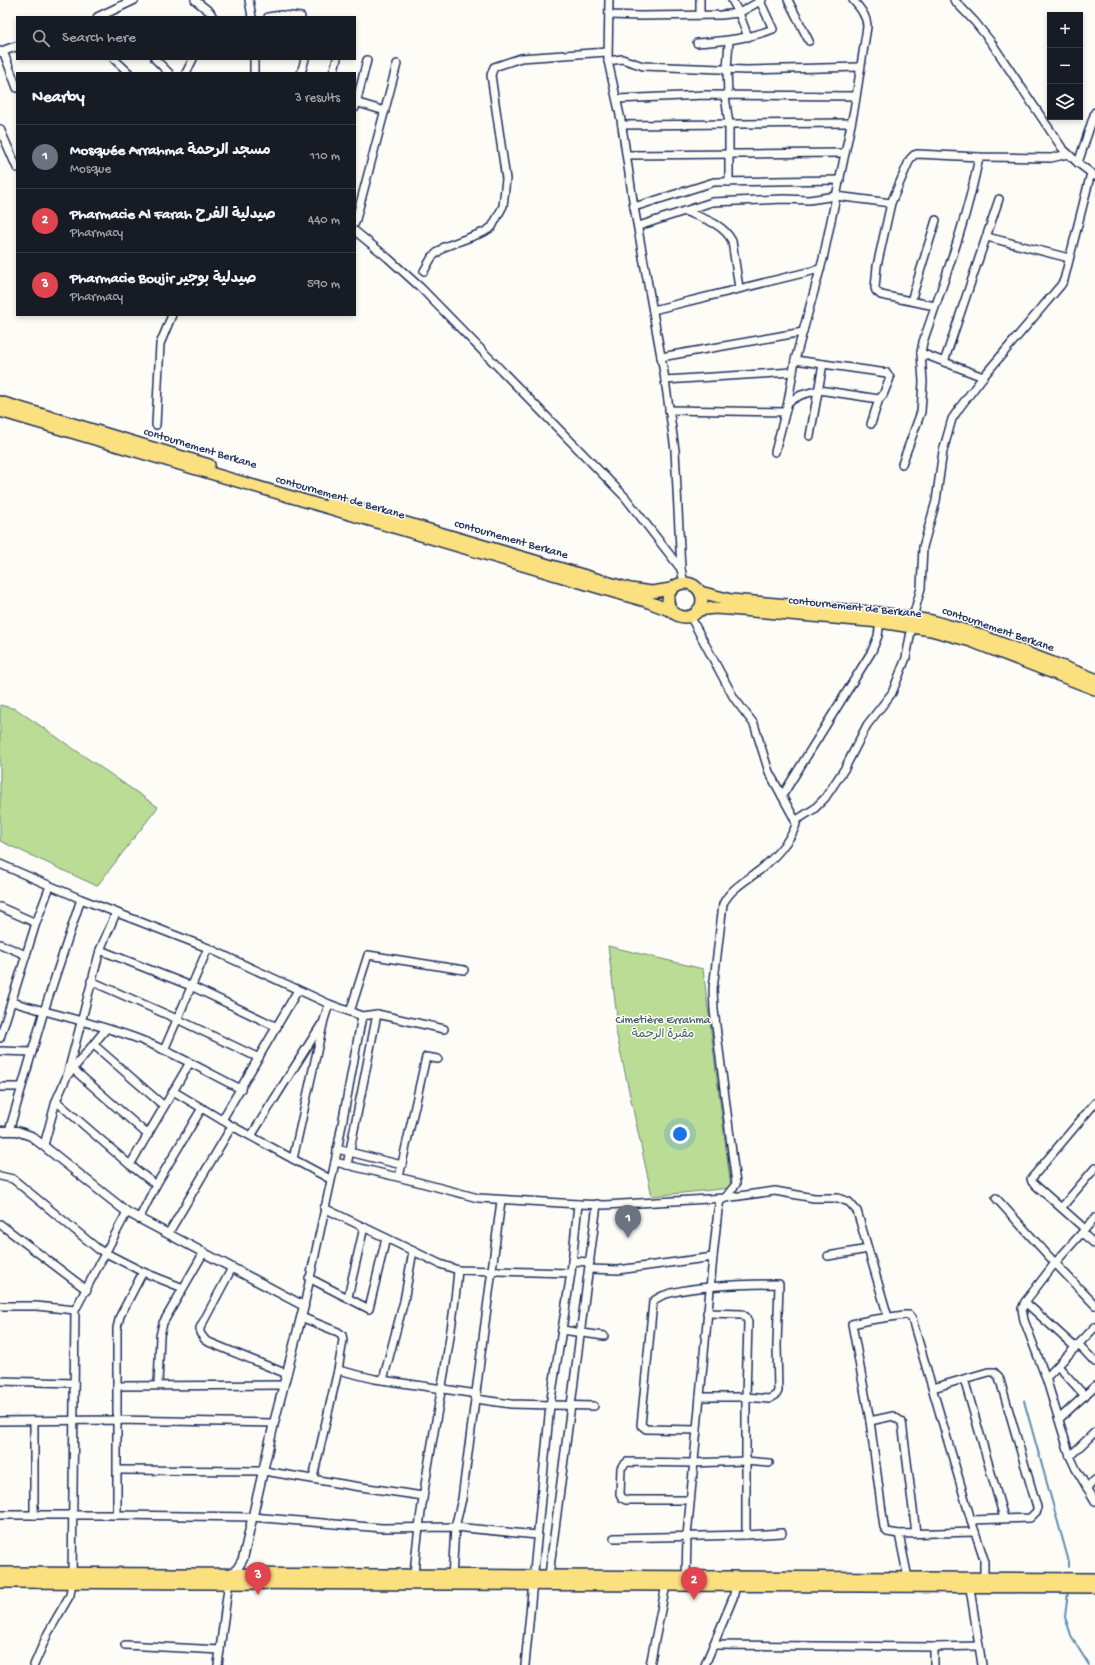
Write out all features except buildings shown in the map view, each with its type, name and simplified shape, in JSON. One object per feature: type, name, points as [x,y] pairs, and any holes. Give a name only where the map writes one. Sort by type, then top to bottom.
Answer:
[{"type":"highway","name":"contournement Berkane","points":[[0,402],[623,587],[652,592],[671,589]]},
{"type":"highway","name":"contournement de Berkane","points":[[0,411],[646,601],[672,612]]},
{"type":"highway","points":[[684,583],[693,585],[700,592],[702,601],[694,613],[681,616],[672,612],[668,598],[671,589],[684,583]]},
{"type":"highway","name":"contournement Berkane","points":[[700,592],[731,600],[912,622],[974,633],[1095,679]]},
{"type":"highway","name":"contournement de Berkane","points":[[694,613],[722,608],[880,622],[912,622],[971,641],[1095,689]]},
{"type":"highway","points":[[0,1573],[72,1578]]},
{"type":"highway","points":[[230,1578],[414,1575],[452,1580]]},
{"type":"highway","points":[[532,1580],[549,1576],[686,1581],[969,1582],[984,1578],[1095,1579]]},
{"type":"highway","points":[[0,1582],[72,1578],[230,1578],[532,1580],[666,1585],[686,1581]]},
{"type":"highway","points":[[737,1581],[908,1578],[1095,1587]]},
{"type":"street","points":[[109,15],[134,0]]},
{"type":"street","points":[[195,0],[210,12],[212,16]]},
{"type":"street","points":[[249,0],[252,16]]},
{"type":"street","points":[[609,0],[608,61],[622,125],[634,207],[639,226],[662,357],[675,450],[681,569],[684,583]]},
{"type":"street","points":[[700,0],[700,15]]},
{"type":"street","points":[[732,0],[739,13],[748,37]]},
{"type":"street","points":[[788,0],[809,41]]},
{"type":"street","points":[[775,452],[788,402],[795,360],[820,269],[840,180],[856,96],[867,22],[863,12],[853,0]]},
{"type":"street","points":[[795,821],[814,809],[825,798],[845,768],[866,725],[892,693],[906,658],[912,622],[921,588],[923,547],[936,501],[943,451],[952,419],[983,377],[1061,285],[1093,175],[1078,164],[1054,137],[991,42],[976,22],[954,0]]},
{"type":"street","points":[[609,15],[640,16],[739,13],[761,1],[773,28],[748,37],[729,41],[697,43]]},
{"type":"street","points":[[274,16],[291,16]]},
{"type":"street","points":[[729,41],[727,69],[729,182]]},
{"type":"street","points":[[16,46],[1,51],[16,86]]},
{"type":"street","points":[[424,271],[432,257],[444,247],[484,232],[492,227],[503,206],[506,179],[491,75],[494,67],[521,58],[607,52]]},
{"type":"street","points":[[608,61],[622,59],[643,66],[727,69],[860,67]]},
{"type":"street","points":[[115,60],[128,72]]},
{"type":"street","points":[[156,60],[169,72]]},
{"type":"street","points":[[186,72],[192,60]]},
{"type":"street","points":[[254,60],[254,72]]},
{"type":"street","points":[[302,72],[305,60]]},
{"type":"street","points":[[333,72],[337,60]]},
{"type":"street","points":[[367,60],[356,104],[385,111]]},
{"type":"street","points":[[356,219],[396,64]]},
{"type":"street","points":[[617,99],[727,96],[856,96]]},
{"type":"street","points":[[1078,164],[1095,112]]},
{"type":"street","points":[[622,125],[851,123]]},
{"type":"street","points":[[0,129],[16,166]]},
{"type":"street","points":[[627,155],[845,153]]},
{"type":"street","points":[[935,306],[881,295],[875,288],[877,266],[891,202],[910,159],[914,155],[979,158],[1051,158],[1068,154]]},
{"type":"street","points":[[902,464],[921,412],[923,382],[921,354],[923,342],[968,208],[979,158]]},
{"type":"street","points":[[634,207],[705,184],[729,182],[840,180]]},
{"type":"street","points":[[639,226],[712,202],[784,199],[809,200],[836,196],[891,202]]},
{"type":"street","points":[[944,362],[999,199]]},
{"type":"street","points":[[684,211],[718,226],[730,236],[739,288]]},
{"type":"street","points":[[911,301],[936,220]]},
{"type":"street","points":[[356,232],[421,288],[594,463],[645,520],[681,569]]},
{"type":"street","points":[[987,237],[1069,258]]},
{"type":"street","points":[[653,310],[820,269]]},
{"type":"street","points":[[156,425],[158,358],[160,344],[172,316]]},
{"type":"street","points":[[662,357],[803,332]]},
{"type":"street","points":[[921,354],[983,377]]},
{"type":"street","points":[[795,360],[887,373],[890,378],[883,395],[879,399],[871,424]]},
{"type":"street","points":[[810,436],[823,364]]},
{"type":"street","points":[[665,380],[793,372]]},
{"type":"street","points":[[788,402],[801,395],[819,390],[879,399]]},
{"type":"street","points":[[669,410],[785,412]]},
{"type":"street","points":[[686,1581],[686,1536],[697,1430],[709,1286],[718,1210],[720,1201],[725,1198],[736,1184],[714,1010],[713,989],[723,904],[731,893],[762,869],[786,844],[795,826],[795,821],[765,763],[754,724],[734,698],[694,613]]},
{"type":"street","points":[[782,796],[872,651],[878,636],[880,622]]},
{"type":"street","points":[[0,864],[81,899],[208,948],[329,1004],[350,1012],[362,1016],[377,1014],[444,1028]]},
{"type":"street","points":[[0,1038],[2,1022],[12,1002],[36,923],[50,886]]},
{"type":"street","points":[[9,1131],[44,1011],[81,899]]},
{"type":"street","points":[[0,906],[36,923]]},
{"type":"street","points":[[44,1144],[56,1101],[67,1076],[100,950],[116,913]]},
{"type":"street","points":[[0,944],[26,955]]},
{"type":"street","points":[[164,1050],[208,948]]},
{"type":"street","points":[[100,950],[191,986],[277,1027]]},
{"type":"street","points":[[350,1012],[368,955],[464,970]]},
{"type":"street","points":[[91,981],[177,1019],[259,1058]]},
{"type":"street","points":[[222,1120],[298,990]]},
{"type":"street","points":[[12,1002],[81,1020],[133,1037],[164,1050],[241,1089]]},
{"type":"street","points":[[293,1159],[324,1020],[329,1004]]},
{"type":"street","points":[[347,1165],[377,1014]]},
{"type":"street","points":[[218,1665],[230,1578],[243,1559],[283,1385],[304,1306],[330,1179],[335,1162],[362,1016]]},
{"type":"street","points":[[251,1136],[324,1020]]},
{"type":"street","points":[[67,1076],[106,1029]]},
{"type":"street","points":[[94,1045],[164,1106]]},
{"type":"street","points":[[0,1051],[32,1052]]},
{"type":"street","points":[[399,1177],[426,1057],[438,1059]]},
{"type":"street","points":[[130,1165],[189,1064]]},
{"type":"street","points":[[73,1069],[148,1135]]},
{"type":"street","points":[[0,1087],[21,1087]]},
{"type":"street","points":[[174,1091],[232,1126],[330,1179]]},
{"type":"street","points":[[56,1101],[130,1165],[156,1185]]},
{"type":"street","points":[[1095,1103],[1031,1179],[1032,1182],[1062,1207],[1095,1244]]},
{"type":"street","points":[[140,1219],[156,1185],[202,1108]]},
{"type":"street","points":[[168,1234],[232,1126]]},
{"type":"street","points":[[0,1131],[24,1133],[31,1136],[44,1144],[127,1212],[304,1306]]},
{"type":"street","points":[[337,1149],[402,1165]]},
{"type":"street","points":[[335,1162],[478,1198],[501,1201],[605,1205],[725,1198],[774,1191],[814,1198],[838,1198],[849,1202],[857,1211],[888,1317]]},
{"type":"street","points":[[1062,1207],[1095,1168]]},
{"type":"street","points":[[0,1176],[13,1179],[98,1249],[143,1272],[183,1288]]},
{"type":"street","points":[[996,1198],[1095,1305]]},
{"type":"street","points":[[452,1580],[455,1527],[462,1499],[501,1201]]},
{"type":"street","points":[[525,1665],[550,1405],[571,1272],[578,1204]]},
{"type":"street","points":[[549,1576],[597,1204]]},
{"type":"street","points":[[324,1208],[440,1264],[458,1270],[571,1272]]},
{"type":"street","points":[[34,1665],[48,1633],[70,1595],[72,1578],[74,1515],[73,1420],[75,1310],[87,1290],[127,1212]]},
{"type":"street","points":[[1095,1218],[1055,1263],[1025,1302],[1022,1314],[1046,1378],[1070,1456],[1095,1501]]},
{"type":"street","points":[[0,1224],[87,1290]]},
{"type":"street","points":[[348,1297],[364,1227]]},
{"type":"street","points":[[309,1278],[369,1309],[386,1238]]},
{"type":"street","points":[[828,1256],[868,1249]]},
{"type":"street","points":[[383,1380],[404,1301],[413,1251]]},
{"type":"street","points":[[158,1385],[160,1336],[163,1323],[204,1252]]},
{"type":"street","points":[[572,1261],[618,1270],[713,1257]]},
{"type":"street","points":[[232,1268],[200,1328],[200,1333],[206,1341],[287,1374]]},
{"type":"street","points":[[414,1575],[418,1528],[455,1308],[458,1270]]},
{"type":"street","points":[[117,1515],[117,1328],[120,1316],[143,1272]]},
{"type":"street","points":[[697,1430],[646,1430],[641,1425],[653,1302],[659,1295],[709,1286],[779,1284],[777,1345],[778,1391],[776,1395],[769,1399],[746,1397],[700,1397]]},
{"type":"street","points":[[1025,1302],[1095,1362]]},
{"type":"street","points":[[0,1306],[36,1306],[75,1310]]},
{"type":"street","points":[[707,1313],[742,1314],[746,1317],[748,1322],[745,1462],[746,1535]]},
{"type":"street","points":[[976,1532],[898,1534],[887,1532],[884,1527],[870,1421],[852,1324],[904,1315],[909,1315],[912,1319],[971,1520],[976,1532],[984,1559],[984,1578]]},
{"type":"street","points":[[301,1317],[338,1332],[342,1335],[343,1344],[313,1478]]},
{"type":"street","points":[[1046,1378],[1095,1327]]},
{"type":"street","points":[[562,1330],[604,1336]]},
{"type":"street","points":[[1058,1366],[1085,1396]]},
{"type":"street","points":[[338,1370],[511,1404],[594,1406]]},
{"type":"street","points":[[933,1388],[988,1372],[994,1372],[999,1377],[1037,1511],[1030,1518],[971,1520]]},
{"type":"street","points":[[964,1379],[1004,1518]]},
{"type":"street","points":[[0,1381],[74,1383]]},
{"type":"street","points":[[117,1386],[283,1385]]},
{"type":"street","points":[[1059,1419],[1095,1386]]},
{"type":"street","points":[[870,1421],[893,1416],[902,1422],[916,1533]]},
{"type":"street","points":[[0,1421],[34,1422],[117,1420],[274,1423]]},
{"type":"street","points":[[34,1422],[34,1515]]},
{"type":"street","points":[[1070,1456],[1095,1432]]},
{"type":"street","points":[[690,1500],[626,1500],[622,1498],[620,1494],[621,1468],[627,1462],[769,1463]]},
{"type":"street","points":[[118,1470],[264,1471],[423,1496]]},
{"type":"street","points":[[1087,1488],[1095,1480]]},
{"type":"street","points":[[0,1515],[252,1517],[360,1526],[418,1528],[455,1527],[537,1536]]},
{"type":"street","points":[[614,1538],[782,1533]]},
{"type":"street","points":[[898,1534],[908,1578]]},
{"type":"street","points":[[705,1665],[734,1598],[737,1581]]},
{"type":"street","points":[[969,1582],[982,1665]]},
{"type":"street","points":[[650,1665],[666,1585]]},
{"type":"street","points":[[125,1645],[220,1650]]},
{"type":"street","points":[[714,1645],[979,1646]]},
{"type":"street","points":[[934,1647],[934,1665]]},
{"type":"green space","points":[[0,705],[16,709],[158,807],[97,886],[0,841]]},
{"type":"green space","name":"Cimetière Errahma مقبرة الرحمة","points":[[608,946],[703,969],[731,1188],[652,1196],[615,1027],[617,1017]]},
{"type":"waterway","points":[[1024,1401],[1069,1562],[1069,1567]]},
{"type":"waterway","points":[[1068,1591],[1065,1617],[1072,1638],[1089,1665]]},
{"type":"place","name":"Mosquée Arrahma مسجد الرحمة","points":[[628,1238]]},
{"type":"place","name":"Pharmacie Boujir صيدلية بوجير","points":[[258,1595]]},
{"type":"place","name":"Pharmacie Al Farah صيدلية الفرح","points":[[694,1600]]}]
